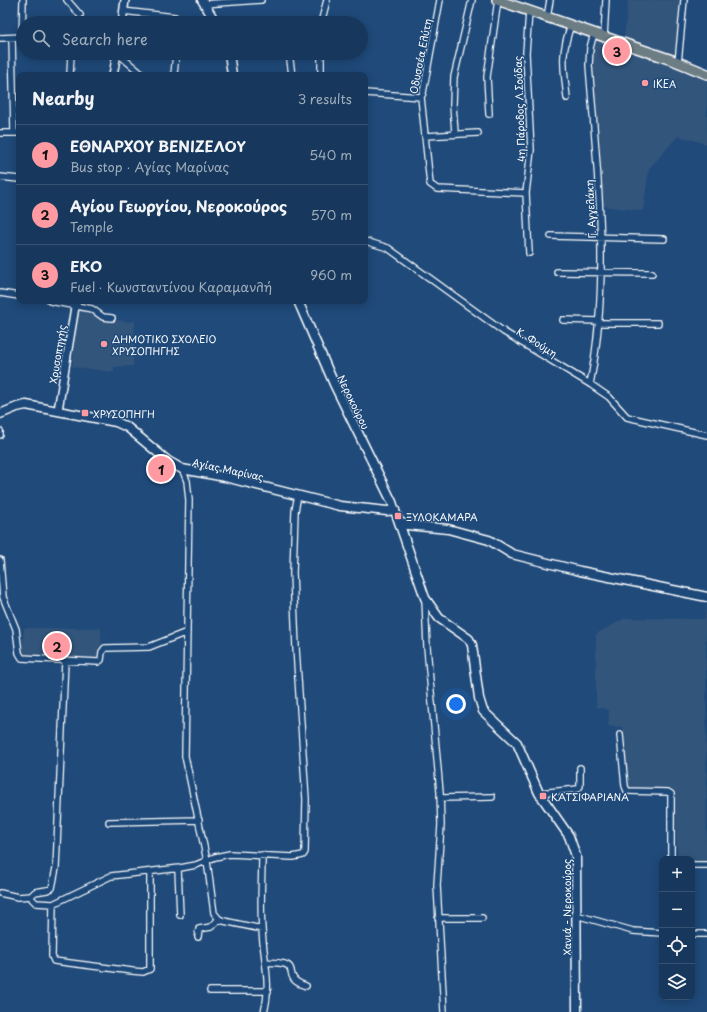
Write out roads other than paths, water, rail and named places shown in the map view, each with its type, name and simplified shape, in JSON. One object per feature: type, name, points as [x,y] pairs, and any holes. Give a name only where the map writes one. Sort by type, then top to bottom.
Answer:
[{"type":"main road","points":[[497,0],[678,62],[707,74]]},
{"type":"main road","points":[[203,2],[212,16]]},
{"type":"main road","points":[[231,60],[232,72]]},
{"type":"main road","name":"Νεροκούρου","points":[[299,304],[334,384],[400,522]]},
{"type":"main road","name":"Αγίας Μαρίνας","points":[[0,414],[26,405],[116,422],[127,427],[168,461],[182,469],[225,477],[340,506],[388,511],[395,510]]},
{"type":"main road","points":[[400,522],[407,525],[448,529],[489,540],[508,553],[550,564],[706,597]]},
{"type":"main road","name":"Χανιά - Νεροκούρος","points":[[400,522],[425,598],[439,618],[469,639],[474,653],[479,698],[483,711],[517,743],[539,793],[569,836],[574,846],[576,856],[577,1012]]},
{"type":"street","points":[[23,0],[23,16]]},
{"type":"street","points":[[67,0],[80,15]]},
{"type":"street","points":[[123,16],[125,0]]},
{"type":"street","points":[[203,2],[261,0]]},
{"type":"street","points":[[323,16],[326,0]]},
{"type":"street","name":"Οδυσσέα Ελύτη","points":[[440,0],[421,97],[429,181],[431,186],[437,189],[461,191],[526,193]]},
{"type":"street","points":[[455,133],[453,90],[454,77],[472,0]]},
{"type":"street","points":[[489,114],[487,77],[497,0]]},
{"type":"street","points":[[547,18],[550,0]]},
{"type":"street","points":[[604,37],[606,0]]},
{"type":"street","points":[[678,62],[684,0]]},
{"type":"street","points":[[123,11],[166,16]]},
{"type":"street","name":"4η Πάροδος Λ.Σούδας","points":[[529,12],[526,53],[531,162],[526,193],[529,253]]},
{"type":"street","points":[[567,98],[563,56],[564,46],[571,25]]},
{"type":"street","name":"Γ. Αγγελάκη","points":[[590,384],[598,343],[600,272],[599,188],[589,65],[590,48],[594,33]]},
{"type":"street","points":[[0,38],[16,38]]},
{"type":"street","points":[[0,134],[16,133],[12,38]]},
{"type":"street","points":[[70,72],[71,60]]},
{"type":"street","points":[[114,72],[116,60]]},
{"type":"street","points":[[125,60],[139,72]]},
{"type":"street","points":[[174,72],[175,60]]},
{"type":"street","points":[[289,60],[291,72]]},
{"type":"street","points":[[321,60],[321,72]]},
{"type":"street","points":[[368,93],[421,97]]},
{"type":"street","points":[[425,136],[455,133],[478,134]]},
{"type":"street","points":[[0,177],[16,179]]},
{"type":"street","points":[[551,236],[664,239]]},
{"type":"street","name":"Κ. Φούμη","points":[[368,242],[388,248],[504,332],[590,384],[609,397],[630,419],[707,435]]},
{"type":"street","points":[[557,272],[652,273]]},
{"type":"street","points":[[0,293],[16,296]]},
{"type":"street","points":[[75,304],[92,309],[103,317],[112,318]]},
{"type":"street","name":"Χρυσοπηγής","points":[[58,410],[75,304]]},
{"type":"street","points":[[563,320],[658,323]]},
{"type":"street","points":[[182,469],[187,481],[189,500],[185,756],[207,861],[213,909],[219,919],[262,929]]},
{"type":"street","points":[[31,896],[36,902],[53,904],[111,876],[178,869],[207,861],[214,857],[230,854],[294,857],[303,855],[305,852],[306,799],[296,648],[293,573],[295,511],[298,495]]},
{"type":"street","points":[[0,560],[3,597],[16,630],[20,656],[25,659],[98,662],[101,660],[102,652],[105,648],[148,647],[187,632]]},
{"type":"street","points":[[425,598],[426,647],[440,798],[437,885],[444,1012]]},
{"type":"street","points":[[0,893],[18,897],[31,896],[35,892],[52,888],[56,868],[65,661]]},
{"type":"street","points":[[620,735],[625,786],[627,791],[668,792],[670,794],[671,856]]},
{"type":"street","points":[[539,793],[578,789],[580,786],[580,768]]},
{"type":"street","points":[[440,798],[492,797]]},
{"type":"street","points":[[109,822],[198,820]]},
{"type":"street","points":[[262,855],[262,929],[265,962],[268,973],[268,991],[264,1012]]},
{"type":"street","points":[[695,865],[707,865]]},
{"type":"street","points":[[178,869],[180,915]]},
{"type":"street","points":[[53,904],[52,956],[54,961],[132,971],[147,971],[151,967],[150,873]]},
{"type":"street","points":[[576,915],[633,931],[659,933]]},
{"type":"street","points":[[438,918],[482,918]]},
{"type":"street","points":[[198,937],[199,929],[211,927],[219,919]]},
{"type":"street","points":[[695,934],[707,934]]},
{"type":"street","points":[[265,962],[287,964],[294,981],[306,986]]},
{"type":"street","points":[[210,991],[268,991]]},
{"type":"place","name":"EKO","points":[[617,51]]},
{"type":"place","name":"IKEA","points":[[645,83]]},
{"type":"place","name":"ΔΗΜΟΤΙΚΟ ΣΧΟΛΕΙΟ ΧΡΥΣΟΠΗΓΗΣ","points":[[104,344]]},
{"type":"place","name":"ΧΡΥΣΟΠΗΓΗ","points":[[85,413]]},
{"type":"place","name":"ΕΘΝΑΡΧΟΥ ΒΕΝΙΖΕΛΟΥ","points":[[161,469]]},
{"type":"place","name":"ΞΥΛΟΚΑΜΑΡΑ","points":[[398,516]]},
{"type":"place","name":"Αγίου Γεωργίου, Νεροκούρος","points":[[57,646]]},
{"type":"place","name":"ΚΑΤΣΙΦΑΡΙΑΝΑ","points":[[543,796]]}]
